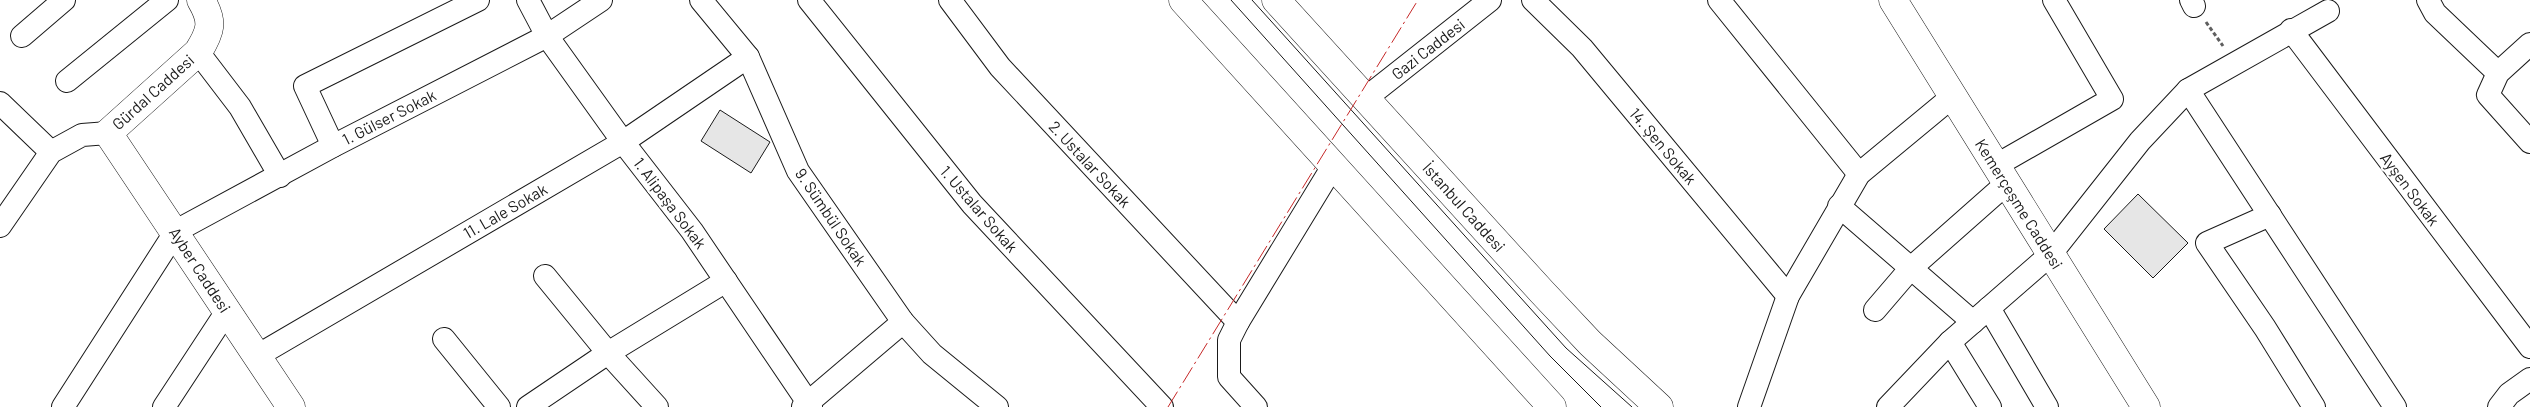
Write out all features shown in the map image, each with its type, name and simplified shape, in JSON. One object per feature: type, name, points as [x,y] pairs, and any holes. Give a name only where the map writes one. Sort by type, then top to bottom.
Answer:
[{"type":"main road","name":"Gürdal Caddesi","points":[[108,133],[198,52],[207,38],[210,26],[209,14],[201,0]]},
{"type":"main road","points":[[1182,0],[1552,407]]},
{"type":"main road","name":"İstanbul Caddesi","points":[[1276,0],[1590,343],[1659,407]]},
{"type":"main road","name":"Kemerçeşme Caddesi","points":[[1894,0],[1952,98],[2146,407]]},
{"type":"main road","name":"Ayber Caddesi","points":[[108,133],[176,232],[291,407]]},
{"type":"street","points":[[22,36],[64,0]]},
{"type":"street","points":[[67,81],[167,0]]},
{"type":"street","points":[[333,146],[305,86],[478,0]]},
{"type":"street","name":"1. Alipaşa Sokak","points":[[528,0],[547,36],[623,142],[692,231],[807,406]]},
{"type":"street","name":"1. Gülser Sokak","points":[[176,232],[333,146],[547,36],[601,0]]},
{"type":"street","name":"9. Sümbül Sokak","points":[[701,0],[748,57],[798,171],[904,322],[932,354],[997,407]]},
{"type":"street","name":"1. Ustalar Sokak","points":[[809,0],[972,204],[1162,407]]},
{"type":"street","name":"2. Ustalar Sokak","points":[[950,0],[1000,68],[1238,322]]},
{"type":"street","name":"Gazi Caddesi","points":[[1366,98],[1490,0]]},
{"type":"street","name":"14. Şen Sokak","points":[[1533,0],[1582,48],[1788,296]]},
{"type":"street","points":[[1719,0],[1859,174]]},
{"type":"street","points":[[1874,310],[1911,268],[2000,175],[2112,99],[2054,0]]},
{"type":"street","points":[[2428,0],[2435,13],[2498,73]]},
{"type":"street","points":[[1888,407],[1950,342],[2050,255],[2140,141],[2188,90],[2234,62],[2328,11]]},
{"type":"street","name":"Ayşen Sokak","points":[[2291,30],[2530,347]]},
{"type":"street","points":[[2530,44],[2498,73],[2488,95],[2530,142]]},
{"type":"street","name":"Gürdal Caddesi","points":[[198,52],[240,107],[280,176]]},
{"type":"street","name":"11. Lale Sokak","points":[[257,356],[623,142],[748,57]]},
{"type":"street","points":[[2188,90],[2395,407]]},
{"type":"street","points":[[1749,407],[1788,296],[1859,174],[1952,98]]},
{"type":"street","points":[[0,103],[51,152]]},
{"type":"street","points":[[0,226],[51,152],[82,135],[108,133]]},
{"type":"street","points":[[1256,407],[1229,377],[1229,340],[1332,166]]},
{"type":"street","points":[[1839,206],[1911,268],[1981,315],[2047,407]]},
{"type":"street","points":[[2270,215],[2207,243],[2265,328],[2314,407]]},
{"type":"street","points":[[63,407],[176,232]]},
{"type":"street","points":[[545,276],[608,353],[657,407]]},
{"type":"street","points":[[528,407],[608,353],[726,281]]},
{"type":"street","points":[[171,402],[227,311]]},
{"type":"street","points":[[807,406],[904,322]]},
{"type":"street","points":[[444,339],[499,407]]},
{"type":"street","points":[[1950,342],[1990,407]]},
{"type":"street","points":[[2499,407],[2509,394],[2530,379]]},
{"type":"path","points":[[2192,3],[2234,62]]},
{"type":"building","points":[[720,110],[770,142],[751,173],[701,141]]},
{"type":"building","points":[[2138,194],[2188,243],[2153,278],[2104,229]]},
{"type":"tram line","points":[[1231,0],[1550,356],[1601,407]]},
{"type":"tram line","points":[[1252,0],[1566,348],[1632,407]]},
{"type":"power","points":[[1168,407],[1418,0]]}]
